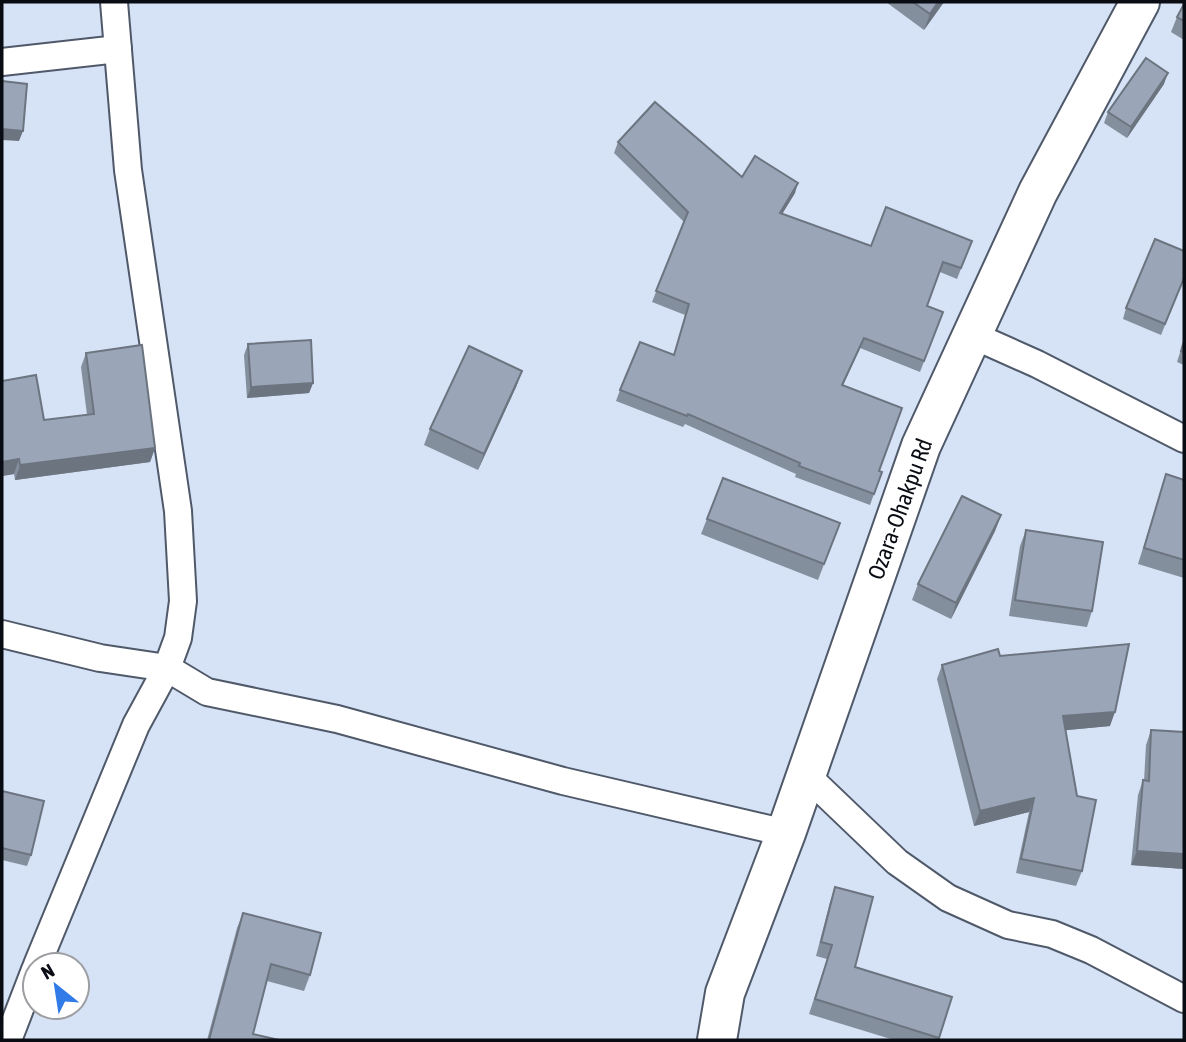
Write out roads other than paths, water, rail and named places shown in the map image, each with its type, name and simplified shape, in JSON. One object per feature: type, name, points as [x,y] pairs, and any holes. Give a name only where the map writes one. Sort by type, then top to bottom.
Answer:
[{"type":"main road","name":"Ozara-Ohakpu Rd","points":[[717,1040],[725,993],[786,833],[921,446],[1038,192],[1140,2]]},
{"type":"street","points":[[43,951],[136,725],[167,668],[178,638],[183,601],[178,511],[128,170],[114,2]]},
{"type":"street","points":[[2,62],[118,49]]},
{"type":"street","points":[[972,335],[1037,364],[1184,439]]},
{"type":"street","points":[[2,634],[100,658],[167,668],[207,692],[337,719],[563,781],[786,833]]},
{"type":"street","points":[[805,774],[897,862],[948,898],[1008,925],[1052,934],[1091,950],[1184,999]]},
{"type":"street","points":[[8,1040],[21,1006]]}]
